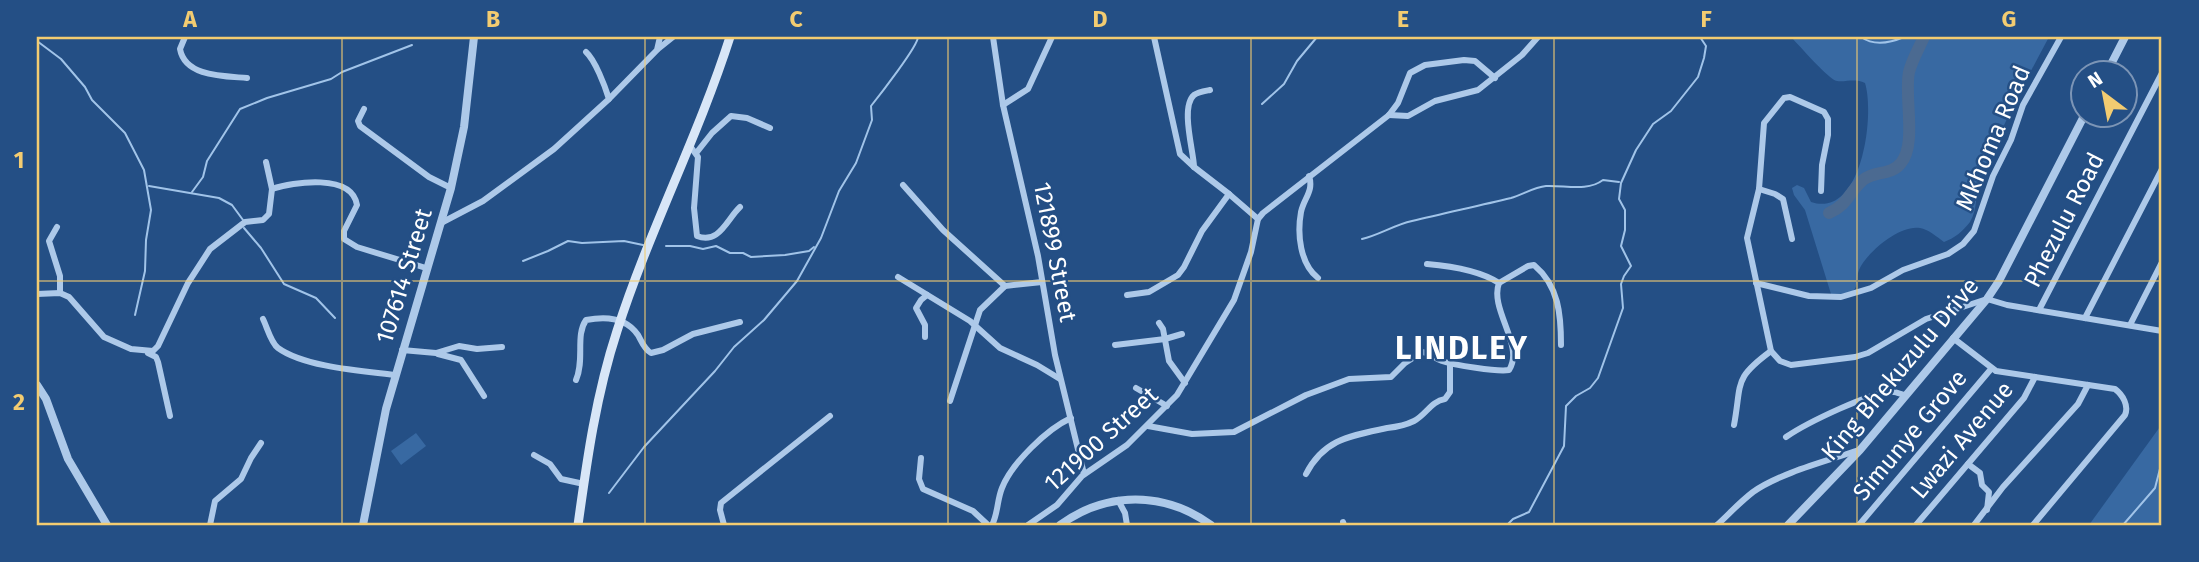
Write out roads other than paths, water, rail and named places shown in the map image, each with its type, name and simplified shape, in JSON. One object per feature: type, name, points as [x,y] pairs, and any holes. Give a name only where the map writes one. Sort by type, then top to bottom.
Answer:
[{"type":"main road","points":[[578,525],[590,439],[603,379],[621,321],[694,149],[730,37]]},
{"type":"street","points":[[185,37],[180,49],[184,61],[190,66],[220,75],[247,78]]},
{"type":"street","name":"107614 Street","points":[[362,525],[386,409],[451,188],[464,127],[474,37]]},
{"type":"street","points":[[657,50],[660,37]]},
{"type":"street","points":[[441,223],[477,205],[554,149],[673,37]]},
{"type":"street","name":"121899 Street","points":[[993,37],[1003,105],[1042,282],[1060,379],[1084,474]]},
{"type":"street","points":[[1003,105],[1028,89],[1052,37]]},
{"type":"street","points":[[1154,37],[1177,147],[1194,167],[1258,219],[1262,213],[1389,115],[1401,97],[1407,78],[1417,68],[1464,60],[1475,61],[1495,78]]},
{"type":"street","points":[[1389,115],[1408,116],[1434,101],[1478,90],[1522,55],[1538,37]]},
{"type":"street","name":"Mkhoma Road","points":[[1756,283],[1809,296],[1841,297],[1871,288],[1903,270],[1948,254],[1963,244],[1978,224],[1993,176],[2024,105],[2061,37]]},
{"type":"street","points":[[2113,60],[2125,37]]},
{"type":"street","points":[[586,52],[594,59],[609,99]]},
{"type":"street","name":"Phezulu Road","points":[[2039,310],[2162,73]]},
{"type":"street","points":[[1194,167],[1188,135],[1190,100],[1196,94],[1210,90]]},
{"type":"street","points":[[1821,191],[1828,117],[1824,112],[1790,97],[1783,99],[1763,123],[1759,189],[1747,241],[1771,351],[1780,361],[1794,365],[1864,355],[1922,320],[1987,299],[2162,331]]},
{"type":"street","points":[[364,109],[358,121],[360,126],[429,177],[451,188]]},
{"type":"street","points":[[740,206],[717,234],[701,238],[696,234],[694,208],[698,167],[694,149],[731,116],[747,118],[770,128]]},
{"type":"street","name":"King Bhekuzulu Drive","points":[[1788,525],[1860,450],[1987,299],[1999,281],[2077,130]]},
{"type":"street","points":[[148,353],[158,346],[188,283],[210,249],[245,222],[265,219],[271,208],[272,189],[266,162]]},
{"type":"street","points":[[2085,318],[2162,169]]},
{"type":"street","points":[[1309,176],[1311,187],[1301,217],[1302,252],[1309,271],[1318,278]]},
{"type":"street","points":[[272,189],[298,182],[315,182],[346,189],[357,202],[343,234],[347,241],[376,254],[426,268]]},
{"type":"street","points":[[903,185],[943,230],[1005,286]]},
{"type":"street","points":[[1759,189],[1772,192],[1783,199],[1792,239]]},
{"type":"street","points":[[1127,295],[1149,292],[1178,275],[1202,232],[1230,194]]},
{"type":"street","name":"121900 Street","points":[[1028,525],[1057,505],[1084,474],[1127,445],[1167,406],[1185,383],[1234,300],[1251,252],[1258,219]]},
{"type":"street","points":[[57,227],[49,241],[60,276],[60,293]]},
{"type":"street","points":[[2130,325],[2162,262]]},
{"type":"street","points":[[1427,264],[1479,274],[1499,282]]},
{"type":"street","points":[[1499,282],[1528,266],[1534,265],[1539,270],[1555,292],[1561,345]]},
{"type":"street","points":[[898,277],[975,325],[1000,348],[1060,379]]},
{"type":"street","points":[[950,401],[980,310],[1005,286],[1042,282]]},
{"type":"street","points":[[1148,426],[1189,433],[1234,432],[1306,395],[1349,379],[1392,376],[1422,352],[1450,362],[1506,371],[1513,361],[1511,342],[1497,300],[1499,282]]},
{"type":"street","points":[[37,294],[60,293],[73,300],[104,337],[116,344],[156,357],[170,416]]},
{"type":"street","points":[[925,337],[925,325],[916,308],[927,295]]},
{"type":"street","points":[[576,380],[581,361],[580,338],[585,321],[606,318],[621,321],[633,329],[646,350],[651,353],[667,349],[693,334],[740,322]]},
{"type":"street","points":[[263,319],[277,347],[300,358],[320,365],[395,375]]},
{"type":"street","points":[[1159,323],[1163,329],[1169,361],[1185,383]]},
{"type":"street","points":[[1115,345],[1165,339],[1182,334]]},
{"type":"street","points":[[1953,338],[1991,369],[2117,391],[2124,401],[2126,413],[2033,525]]},
{"type":"street","points":[[436,353],[459,346],[477,349],[502,347]]},
{"type":"street","points":[[402,350],[436,353],[461,360],[484,396]]},
{"type":"street","points":[[1734,425],[1739,385],[1744,373],[1771,351]]},
{"type":"street","points":[[1306,474],[1314,458],[1325,448],[1345,438],[1408,424],[1436,402],[1445,399],[1450,392],[1450,362]]},
{"type":"street","name":"Simunye Grove","points":[[1858,525],[1991,369]]},
{"type":"street","name":"Lwazi Avenue","points":[[1916,525],[2024,398],[2035,377]]},
{"type":"street","points":[[37,385],[46,399],[68,459],[107,525]]},
{"type":"street","points":[[1974,525],[2003,487],[2078,404],[2088,385]]},
{"type":"street","points":[[1136,388],[1167,406]]},
{"type":"street","points":[[1786,437],[1800,427],[1857,402],[1891,392],[1905,395]]},
{"type":"street","points":[[724,525],[721,503],[830,416]]},
{"type":"street","points":[[921,458],[919,479],[923,489],[973,511],[990,525],[1002,487],[1024,455],[1048,432],[1071,418]]},
{"type":"street","points":[[211,525],[215,501],[241,479],[261,443]]},
{"type":"street","points":[[1717,525],[1762,486],[1860,450]]},
{"type":"street","points":[[534,454],[550,464],[561,479],[584,484]]},
{"type":"street","points":[[1968,464],[1980,473],[1982,485],[1989,492],[1987,510]]},
{"type":"street","points":[[1060,525],[1088,508],[1134,498],[1163,502],[1186,510],[1211,525]]},
{"type":"street","points":[[1118,500],[1125,513],[1127,525]]},
{"type":"waterway","points":[[609,493],[644,447],[734,347],[764,320],[797,281],[821,238],[839,191],[856,163],[872,120],[871,106],[905,60],[918,37]]},
{"type":"waterway","points":[[1262,104],[1284,84],[1297,61],[1317,37]]},
{"type":"waterway","points":[[1507,525],[1513,519],[1529,512],[1564,446],[1566,406],[1590,388],[1598,378],[1623,308],[1621,284],[1631,266],[1621,246],[1625,230],[1625,210],[1619,199],[1621,183],[1636,150],[1653,124],[1671,111],[1698,77],[1706,46],[1700,37]]},
{"type":"waterway","points":[[1861,37],[1882,43],[1904,37]]},
{"type":"waterway","points":[[1829,213],[1840,206],[1863,180],[1893,170],[1906,155],[1909,132],[1909,72],[1924,37]]},
{"type":"waterway","points":[[37,41],[61,59],[85,87],[92,100],[125,133],[144,170],[151,210],[145,271],[135,315]]},
{"type":"waterway","points":[[192,192],[203,177],[207,161],[240,109],[331,79],[342,72],[412,45]]},
{"type":"waterway","points":[[1362,239],[1405,223],[1511,198],[1542,187],[1583,187],[1603,180],[1619,182]]},
{"type":"waterway","points":[[149,186],[219,198],[232,205],[243,220]]},
{"type":"waterway","points":[[244,228],[261,248],[284,284],[316,298],[335,318]]},
{"type":"waterway","points":[[523,261],[568,241],[624,241],[643,245]]},
{"type":"waterway","points":[[666,246],[703,249],[716,246],[730,253],[743,253],[751,257],[785,255],[809,251],[814,247]]},
{"type":"waterway","points":[[2123,525],[2155,488],[2162,461]]},
{"type":"district","name":"LINDLEY","points":[[1462,348]]}]
